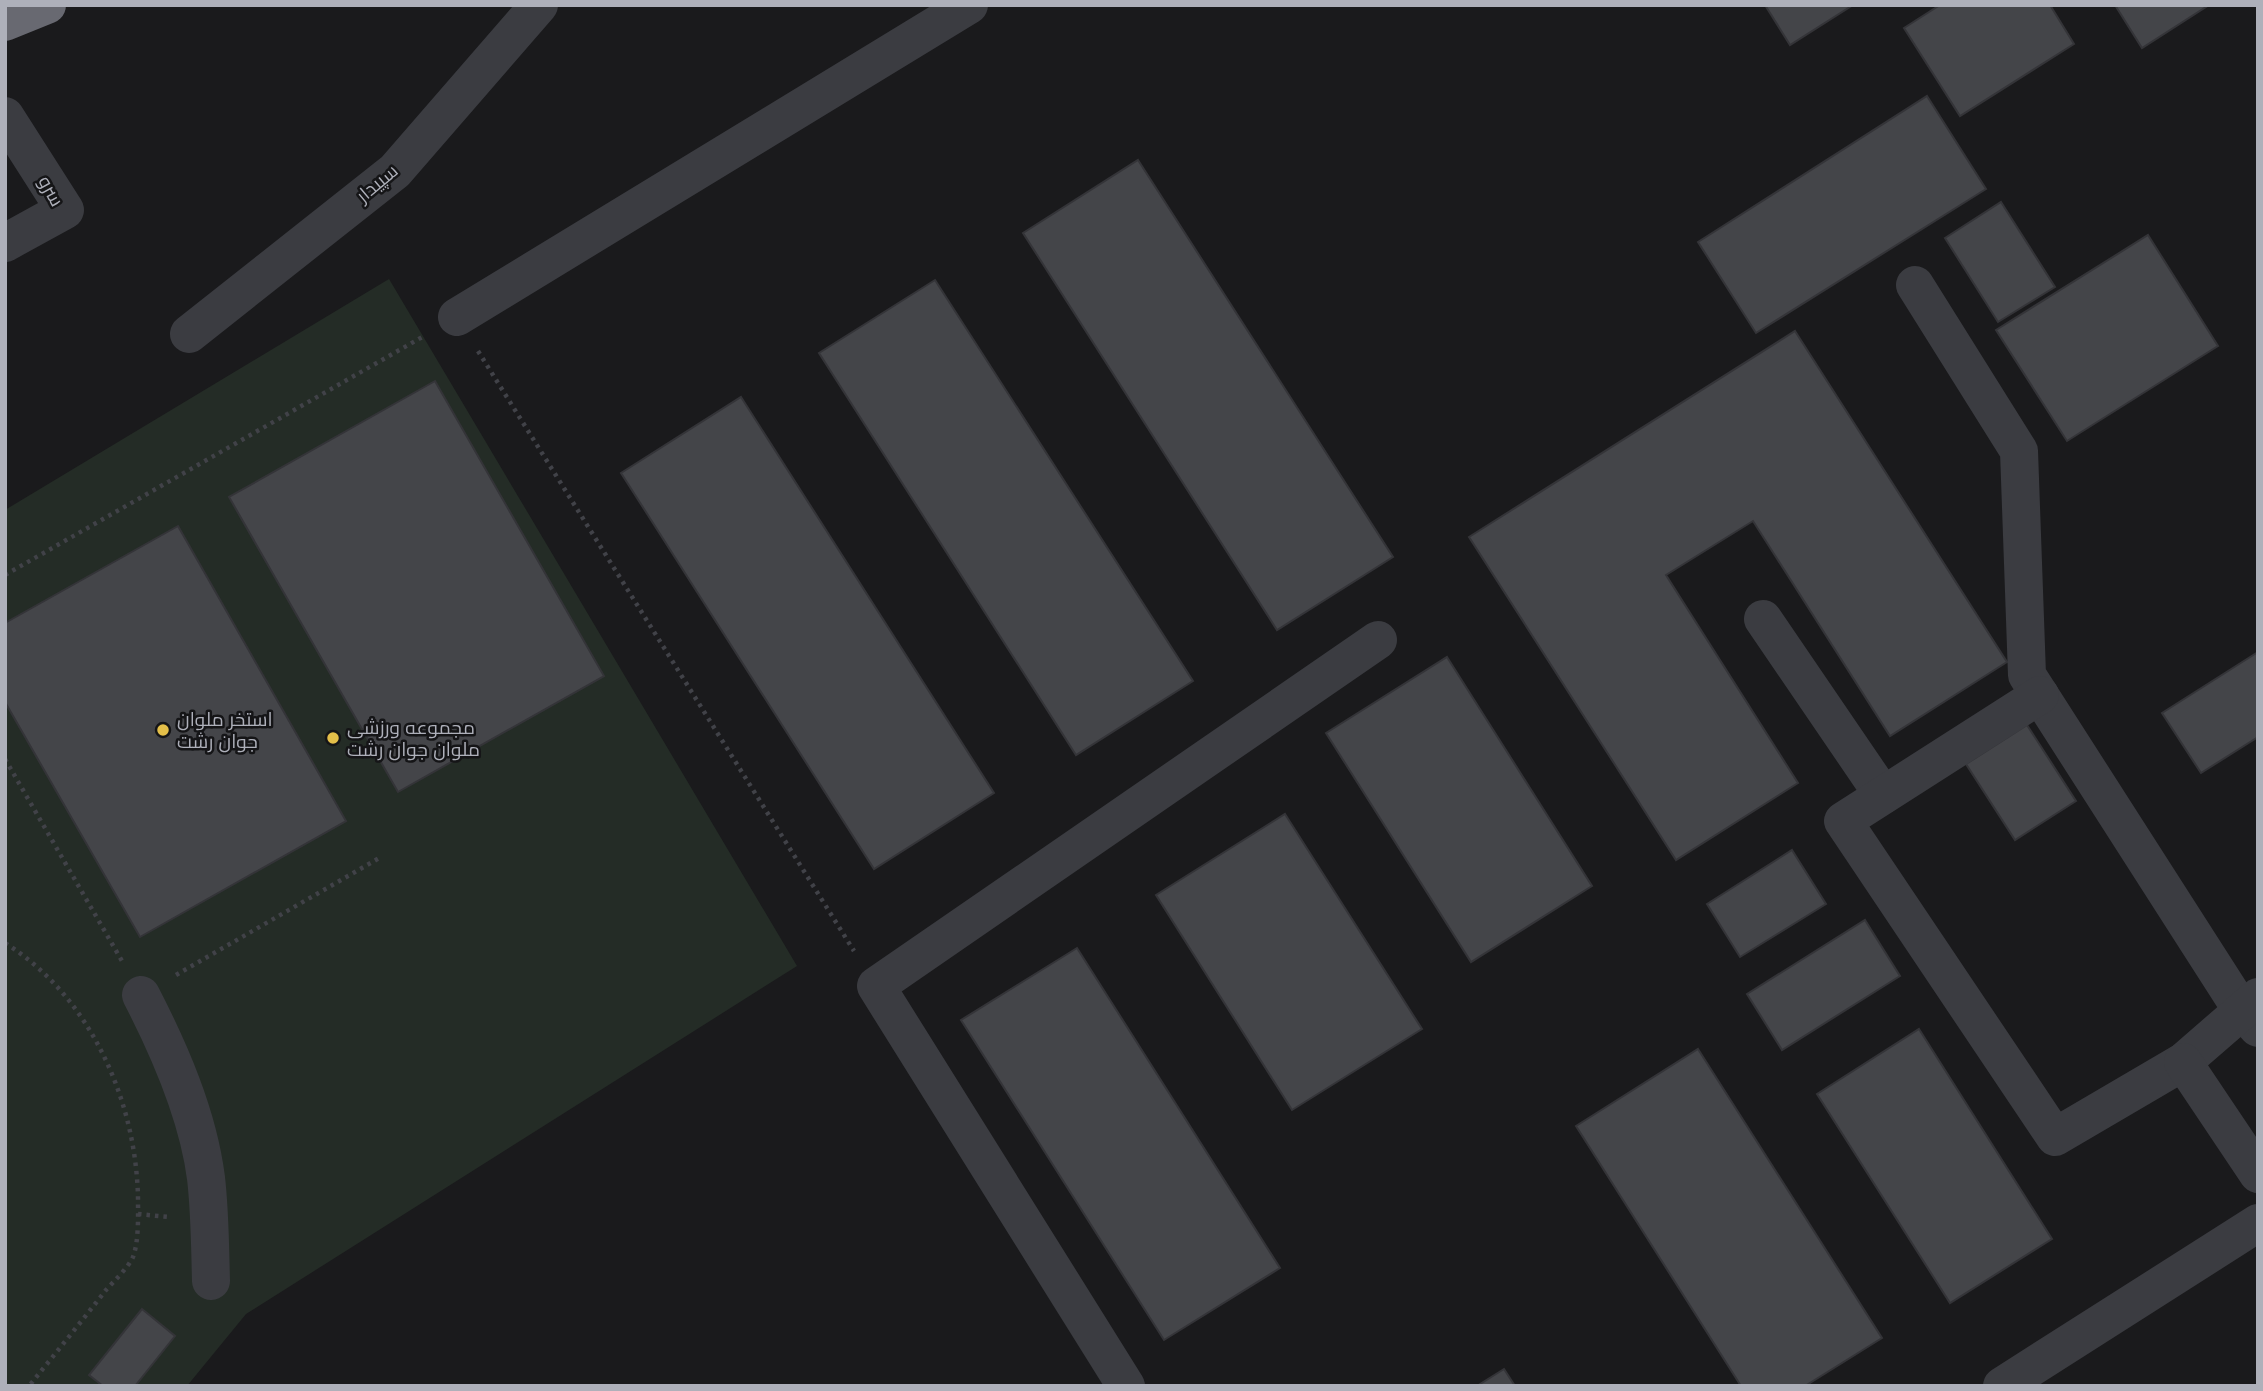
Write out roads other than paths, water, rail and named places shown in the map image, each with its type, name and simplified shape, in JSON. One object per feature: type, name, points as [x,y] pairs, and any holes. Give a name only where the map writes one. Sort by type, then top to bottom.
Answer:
[{"type":"highway","points":[[5,22],[47,5]]},
{"type":"street","name":"سپیدار","points":[[189,334],[395,171],[539,5]]},
{"type":"street","points":[[457,317],[969,5]]},
{"type":"street","name":"سرو","points":[[5,116],[65,211],[5,243]]},
{"type":"street","points":[[1915,285],[2019,451],[2027,675],[2252,1011],[2183,1062],[2055,1136],[1843,821],[2040,695]]},
{"type":"street","points":[[1763,619],[1883,795]]},
{"type":"street","points":[[1126,1386],[876,986],[1378,639]]},
{"type":"street","points":[[141,995],[163,1037],[195,1127],[206,1178],[211,1281]]},
{"type":"street","points":[[2183,1062],[2258,1174]]},
{"type":"street","points":[[2002,1386],[2258,1223]]},
{"type":"place","name":"استخر ملوان جوان رشت","points":[[163,730]]},
{"type":"place","name":"مجموعه ورزشی ملوان جوان رشت","points":[[333,738]]}]
